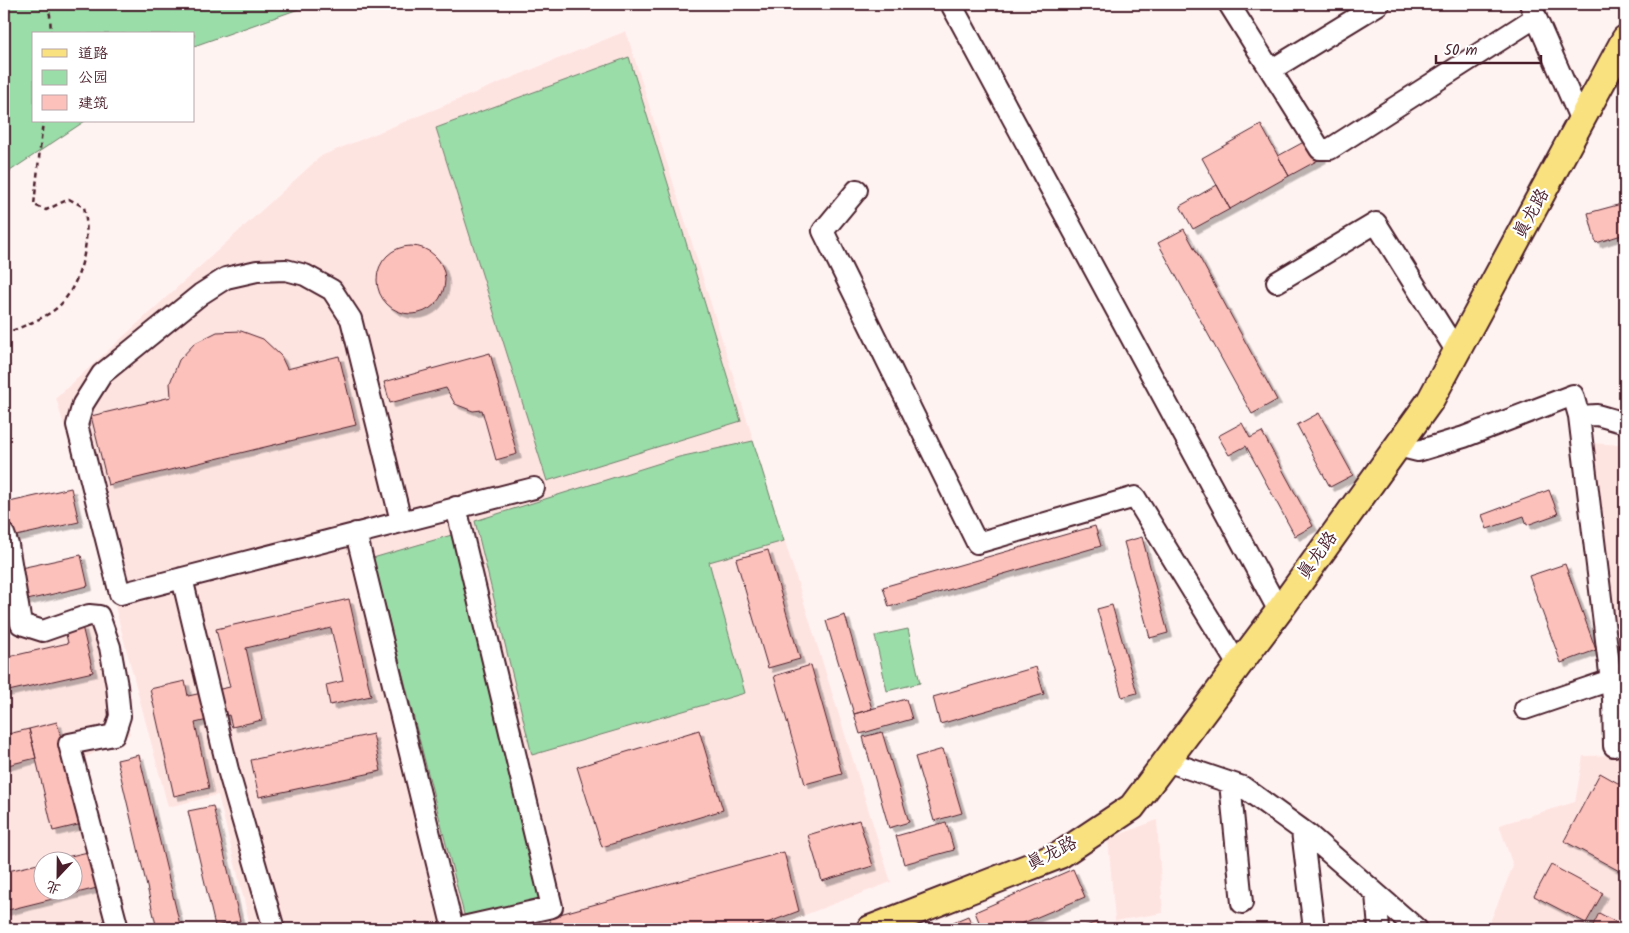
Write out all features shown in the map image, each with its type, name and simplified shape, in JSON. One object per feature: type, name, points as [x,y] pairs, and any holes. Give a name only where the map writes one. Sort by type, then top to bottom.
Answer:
[{"type":"main road","name":"真龙路","points":[[870,929],[1060,855],[1132,807],[1279,612],[1430,401],[1582,123],[1625,39]]},
{"type":"street","points":[[951,4],[1279,612]]},
{"type":"street","points":[[1230,4],[1320,149],[1330,150],[1533,10],[1582,123]]},
{"type":"street","points":[[1271,70],[1379,4]]},
{"type":"street","points":[[857,190],[823,231],[977,543],[1135,497],[1238,665]]},
{"type":"street","points":[[1277,282],[1376,223],[1457,352]]},
{"type":"street","points":[[401,521],[351,319],[332,290],[304,275],[286,270],[257,271],[226,278],[201,294],[102,374],[83,404],[77,425],[120,594],[534,488]]},
{"type":"street","points":[[1398,446],[1418,451],[1464,437],[1572,395],[1579,416],[1611,680],[1614,746]]},
{"type":"street","points":[[1579,416],[1597,415],[1625,423]]},
{"type":"street","points":[[356,533],[453,929],[552,907],[456,507]]},
{"type":"street","points":[[4,534],[8,545],[21,624],[43,631],[89,614],[99,616],[110,647],[120,716],[114,735],[69,744],[118,929]]},
{"type":"street","points":[[182,578],[228,770],[274,929]]},
{"type":"street","points":[[1525,709],[1611,680]]},
{"type":"street","points":[[1166,761],[1243,787],[1302,831],[1417,929]]},
{"type":"street","points":[[1230,783],[1242,903]]},
{"type":"street","points":[[1302,831],[1314,929]]},
{"type":"street","points":[[1376,894],[1379,929]]},
{"type":"path","points":[[46,4],[50,15],[51,32]]},
{"type":"path","points":[[4,334],[32,323],[62,304],[75,282],[86,246],[88,223],[84,207],[69,199],[46,210],[34,205],[43,122]]},
{"type":"shaded area","points":[[626,31],[891,882],[768,929],[251,929],[218,795],[168,807],[114,603],[56,398],[321,156]]},
{"type":"shaded area","points":[[1588,443],[1625,445],[1625,929],[1490,929],[1488,927],[1513,866],[1499,825],[1575,802],[1583,756],[1620,755]]},
{"type":"shaded area","points":[[103,614],[130,734],[83,759],[125,929],[4,929],[4,637]]},
{"type":"shaded area","points":[[1157,820],[1163,913],[1115,921],[1108,839]]},
{"type":"green space","points":[[4,4],[313,4],[195,46],[195,32],[32,32],[32,122],[84,122],[4,175]]},
{"type":"green space","points":[[629,57],[741,421],[547,481],[436,128]]},
{"type":"green space","points":[[753,441],[784,541],[709,562],[745,693],[532,755],[475,521],[679,457]]},
{"type":"green space","points":[[455,534],[544,909],[467,926],[373,558]]},
{"type":"green space","points":[[908,629],[920,683],[887,691],[875,636]]},
{"type":"green space","points":[[1241,924],[1270,929],[1171,929]]},
{"type":"building","points":[[1261,125],[1289,176],[1230,209],[1202,158]]},
{"type":"building","points":[[1311,138],[1322,158],[1289,176],[1278,156]]},
{"type":"building","points":[[1217,185],[1230,209],[1193,229],[1180,206]]},
{"type":"building","points":[[1625,203],[1625,234],[1596,243],[1588,213]]},
{"type":"building","points":[[1184,229],[1277,400],[1252,414],[1158,243]]},
{"type":"building","points":[[411,246],[424,249],[435,256],[442,267],[445,280],[442,293],[435,304],[424,311],[411,314],[398,311],[387,304],[380,293],[377,280],[380,267],[387,256],[398,249]]},
{"type":"building","points":[[241,331],[263,339],[281,356],[287,369],[339,356],[356,425],[108,485],[91,416],[171,397],[170,383],[179,360],[195,343],[217,332]]},
{"type":"building","points":[[490,353],[517,454],[496,460],[482,410],[473,411],[455,404],[446,388],[390,403],[384,382]]},
{"type":"building","points":[[1319,413],[1353,475],[1330,487],[1297,425]]},
{"type":"building","points":[[1242,423],[1250,438],[1262,432],[1313,526],[1295,536],[1246,446],[1229,455],[1218,436]]},
{"type":"building","points":[[71,488],[79,522],[12,537],[5,503]]},
{"type":"building","points":[[1549,490],[1558,514],[1527,525],[1524,516],[1487,529],[1482,515]]},
{"type":"building","points":[[1095,526],[1101,546],[889,607],[883,587]]},
{"type":"building","points":[[1142,537],[1168,633],[1150,638],[1124,542]]},
{"type":"building","points":[[768,550],[800,659],[768,668],[736,559]]},
{"type":"building","points":[[81,555],[88,586],[23,601],[16,569]]},
{"type":"building","points":[[1565,564],[1596,650],[1561,663],[1529,576]]},
{"type":"building","points":[[349,599],[371,696],[330,705],[326,685],[343,681],[331,628],[246,648],[262,720],[232,727],[229,715],[195,723],[209,788],[174,796],[150,689],[185,681],[188,696],[230,687],[216,629]]},
{"type":"building","points":[[1112,605],[1137,693],[1122,697],[1097,609]]},
{"type":"building","points":[[845,615],[872,709],[854,714],[826,621]]},
{"type":"building","points":[[82,626],[93,672],[4,692],[4,658],[68,643],[65,630]]},
{"type":"building","points":[[811,665],[842,774],[805,784],[774,676]]},
{"type":"building","points":[[1036,667],[1044,694],[940,724],[933,697]]},
{"type":"building","points":[[906,699],[912,719],[860,734],[854,714]]},
{"type":"building","points":[[57,722],[82,824],[53,831],[29,729]]},
{"type":"building","points":[[29,729],[36,758],[4,766],[4,735]]},
{"type":"building","points":[[699,730],[723,810],[602,847],[577,767]]},
{"type":"building","points":[[882,732],[909,822],[889,828],[863,737]]},
{"type":"building","points":[[373,734],[381,771],[259,797],[251,760]]},
{"type":"building","points":[[943,749],[962,813],[934,821],[915,757]]},
{"type":"building","points":[[139,755],[181,929],[157,929],[117,760]]},
{"type":"building","points":[[1600,773],[1625,787],[1625,869],[1623,873],[1564,841]]},
{"type":"building","points":[[213,806],[240,921],[215,926],[188,811]]},
{"type":"building","points":[[859,820],[873,866],[822,881],[808,835]]},
{"type":"building","points":[[946,822],[954,850],[904,864],[896,836]]},
{"type":"building","points":[[88,852],[97,888],[82,892],[82,853]]},
{"type":"building","points":[[784,852],[799,911],[751,929],[552,929],[549,917]]},
{"type":"building","points":[[32,865],[32,900],[48,900],[4,911],[4,872]]},
{"type":"building","points":[[1551,865],[1603,893],[1586,923],[1534,896]]},
{"type":"building","points":[[1073,869],[1085,897],[1009,929],[982,929],[975,912]]},
{"type":"building","points":[[1599,913],[1625,927],[1625,929],[1591,929]]},
{"type":"building","points":[[968,916],[974,929],[937,929]]},
{"type":"building","points":[[1097,922],[1100,929],[1078,929]]}]
